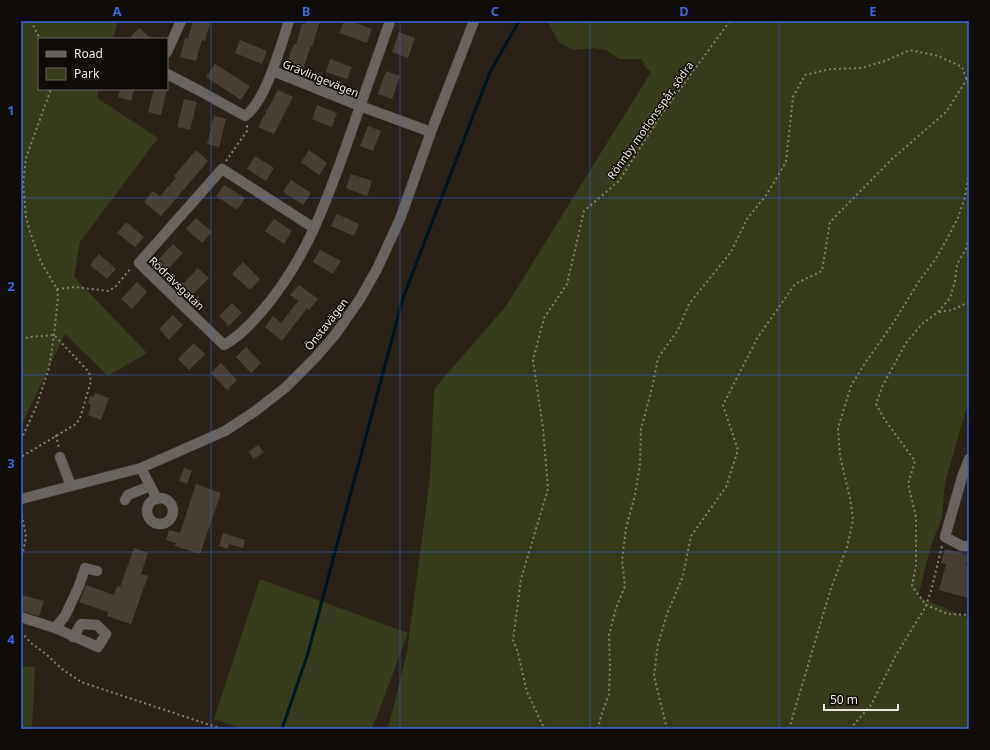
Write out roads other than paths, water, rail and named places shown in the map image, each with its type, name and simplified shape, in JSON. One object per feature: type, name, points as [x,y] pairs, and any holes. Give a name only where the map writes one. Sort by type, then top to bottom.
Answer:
[{"type":"street","points":[[168,50],[180,21]]},
{"type":"street","name":"Grävlingevägen","points":[[168,75],[245,116],[254,106],[272,71],[289,21]]},
{"type":"street","name":"Rödrävsgatan","points":[[314,228],[222,169],[139,263],[224,345],[236,338],[250,325],[275,296],[304,251],[314,228],[330,190],[390,21]]},
{"type":"street","name":"Önstavägen","points":[[21,499],[140,468],[225,431],[254,412],[285,388],[315,358],[335,336],[360,299],[377,269],[400,219],[431,132],[474,21]]},
{"type":"street","name":"Grävlingevägen","points":[[272,71],[360,106]]},
{"type":"street","points":[[360,106],[431,132]]},
{"type":"street","points":[[60,457],[71,486]]},
{"type":"street","points":[[969,459],[962,477],[945,537],[962,546],[969,546]]},
{"type":"street","points":[[140,468],[156,499]]},
{"type":"street","points":[[125,500],[128,495],[150,486]]},
{"type":"street","points":[[55,628],[65,616],[85,568],[97,571]]},
{"type":"street","points":[[21,617],[55,628],[73,637]]},
{"type":"waterway","points":[[282,729],[308,653],[403,298],[490,72],[519,21]]}]
